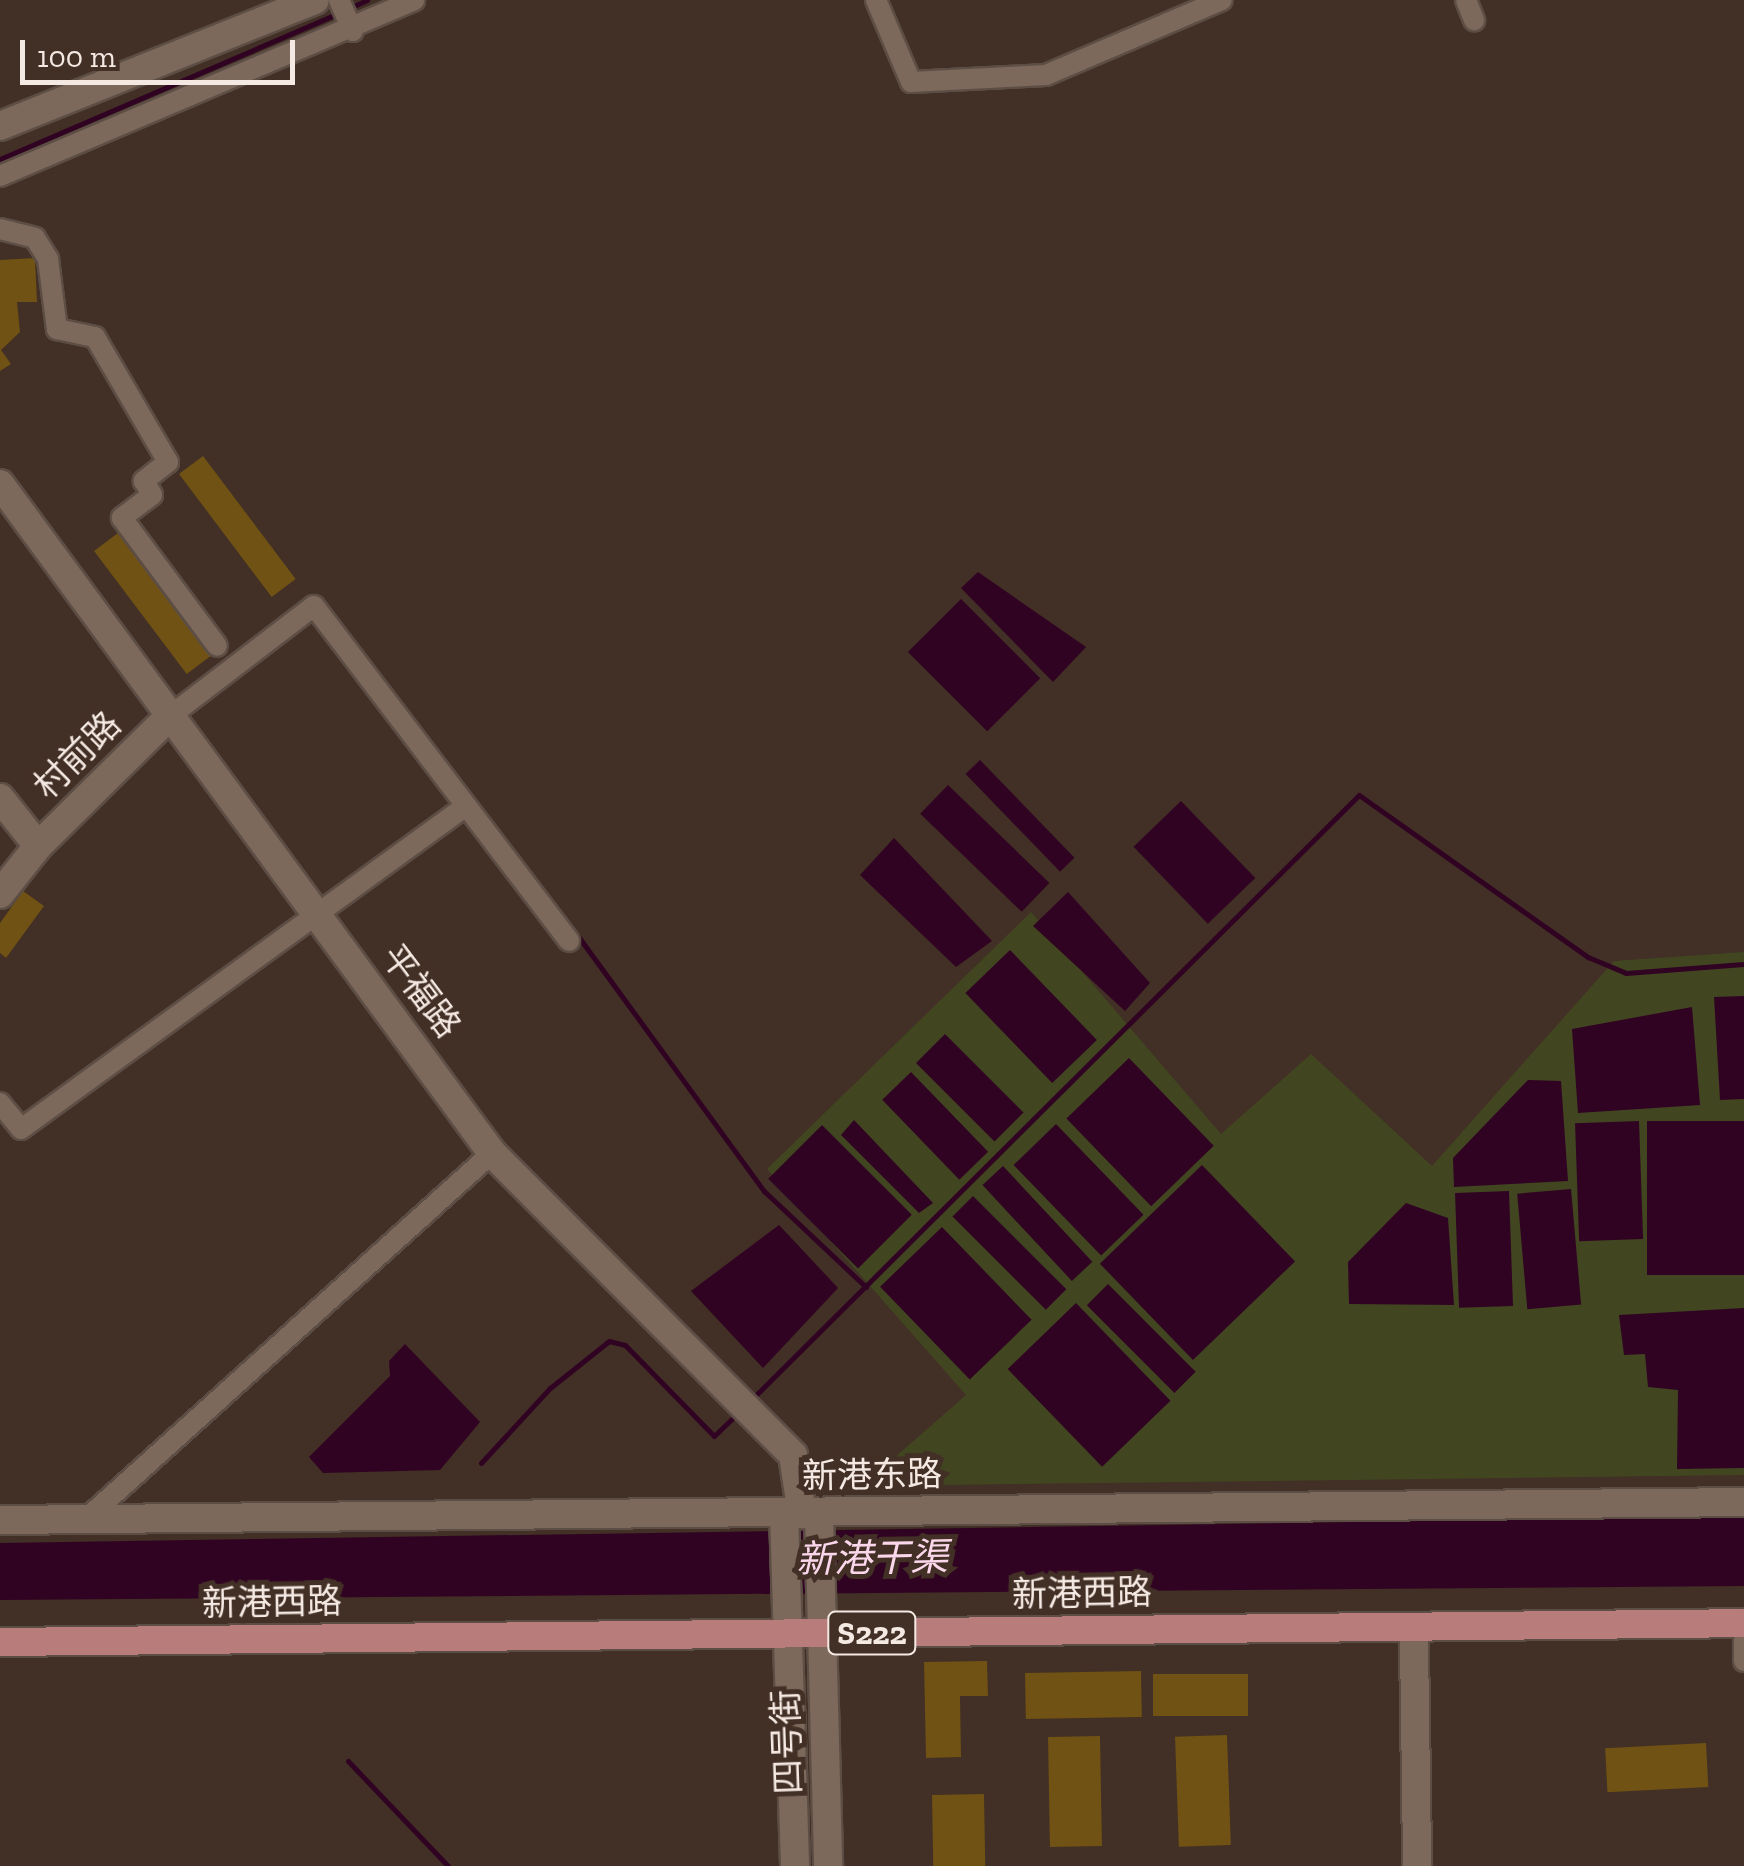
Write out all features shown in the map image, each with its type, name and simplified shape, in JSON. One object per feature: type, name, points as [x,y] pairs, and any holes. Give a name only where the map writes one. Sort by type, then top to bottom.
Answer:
[{"type":"main road","points":[[0,126],[315,0]]},
{"type":"main road","name":"平福路","points":[[0,484],[492,1154],[793,1455],[802,1514]]},
{"type":"main road","name":"村前路","points":[[0,894],[38,846],[170,716]]},
{"type":"main road","points":[[0,798],[38,846]]},
{"type":"main road","name":"新港东路","points":[[0,1520],[1744,1502]]},
{"type":"main road","name":"四号街","points":[[802,1514],[820,1615],[828,1866]]},
{"type":"main road","name":"四号街","points":[[795,1866],[786,1617],[802,1514]]},
{"type":"main road","name":"新港西路","points":[[0,1642],[1744,1623]]},
{"type":"main road","points":[[1414,1642],[1416,1866]]},
{"type":"street","points":[[340,0],[353,31]]},
{"type":"street","points":[[0,176],[353,31],[414,0]]},
{"type":"street","points":[[876,0],[911,82],[1046,75],[1222,0]]},
{"type":"street","points":[[0,228],[35,238],[48,259],[58,329],[95,337],[168,462],[144,480],[152,494],[122,518],[217,646]]},
{"type":"street","points":[[170,716],[314,606],[569,941]]},
{"type":"street","points":[[0,1103],[22,1129],[466,806]]},
{"type":"street","points":[[86,1519],[492,1154]]},
{"type":"street","points":[[1744,1639],[1744,1661]]},
{"type":"green space","points":[[1031,912],[1221,1134],[1311,1054],[1432,1166],[1614,961],[1744,952],[1744,1475],[862,1486],[966,1395],[767,1169]]},
{"type":"water","points":[[978,572],[1086,647],[1053,682],[961,588]]},
{"type":"water","points":[[961,599],[1040,678],[987,731],[908,652]]},
{"type":"water","points":[[980,760],[1074,858],[1060,872],[966,774]]},
{"type":"water","points":[[948,785],[1049,883],[1022,912],[920,814]]},
{"type":"water","points":[[1181,801],[1255,878],[1208,924],[1134,847]]},
{"type":"water","points":[[894,838],[992,941],[956,967],[860,875]]},
{"type":"water","points":[[1068,892],[1150,983],[1125,1011],[1033,926]]},
{"type":"water","points":[[1010,950],[1097,1040],[1052,1083],[965,993]]},
{"type":"water","points":[[1744,996],[1744,1099],[1720,1100],[1714,997]]},
{"type":"water","points":[[1692,1007],[1700,1105],[1578,1113],[1572,1029]]},
{"type":"water","points":[[945,1034],[1023,1112],[994,1141],[916,1063]]},
{"type":"water","points":[[1129,1058],[1214,1146],[1151,1206],[1066,1118]]},
{"type":"water","points":[[911,1072],[988,1152],[959,1180],[882,1100]]},
{"type":"water","points":[[1528,1080],[1561,1081],[1568,1181],[1454,1187],[1453,1158]]},
{"type":"water","points":[[854,1120],[933,1203],[919,1213],[841,1135]]},
{"type":"water","points":[[1639,1121],[1643,1239],[1579,1241],[1575,1123]]},
{"type":"water","points":[[1647,1121],[1744,1121],[1744,1275],[1647,1275]]},
{"type":"water","points":[[1056,1124],[1144,1215],[1101,1256],[1014,1165]]},
{"type":"water","points":[[822,1125],[912,1215],[858,1269],[768,1179]]},
{"type":"water","points":[[1202,1165],[1295,1261],[1193,1360],[1100,1264]]},
{"type":"water","points":[[1003,1166],[1092,1262],[1072,1281],[983,1185]]},
{"type":"water","points":[[1571,1189],[1581,1305],[1527,1309],[1517,1194]]},
{"type":"water","points":[[1509,1191],[1513,1306],[1459,1308],[1455,1193]]},
{"type":"water","points":[[973,1196],[1066,1289],[1046,1310],[952,1217]]},
{"type":"water","points":[[1406,1203],[1448,1218],[1454,1305],[1349,1304],[1348,1262]]},
{"type":"water","points":[[779,1225],[838,1288],[763,1368],[691,1291]]},
{"type":"water","points":[[942,1227],[1032,1320],[970,1380],[880,1287]]},
{"type":"water","points":[[1108,1284],[1196,1372],[1174,1393],[1087,1305]]},
{"type":"water","points":[[1076,1303],[1170,1401],[1102,1467],[1008,1369]]},
{"type":"water","points":[[1744,1308],[1744,1468],[1677,1469],[1678,1390],[1648,1387],[1645,1354],[1624,1355],[1619,1315]]},
{"type":"water","points":[[405,1344],[480,1422],[440,1470],[323,1473],[309,1457],[390,1376],[389,1361]]},
{"type":"water","name":"新港干渠","points":[[1744,1516],[1744,1586],[0,1600],[0,1543]]},
{"type":"building","points":[[35,258],[37,302],[17,302],[20,332],[1,350],[11,364],[0,371],[0,260]]},
{"type":"building","points":[[203,456],[296,579],[272,597],[179,474]]},
{"type":"building","points":[[118,533],[211,656],[187,674],[94,551]]},
{"type":"building","points":[[23,891],[44,906],[6,958],[0,953],[0,923]]},
{"type":"building","points":[[987,1661],[988,1696],[960,1696],[961,1757],[926,1758],[924,1662]]},
{"type":"building","points":[[1141,1671],[1142,1717],[1026,1719],[1025,1673]]},
{"type":"building","points":[[1153,1674],[1248,1674],[1248,1716],[1153,1716]]},
{"type":"building","points":[[1227,1735],[1231,1845],[1179,1847],[1175,1737]]},
{"type":"building","points":[[1100,1736],[1102,1846],[1050,1847],[1048,1737]]},
{"type":"building","points":[[1706,1743],[1708,1787],[1607,1792],[1605,1748]]},
{"type":"building","points":[[984,1794],[985,1866],[933,1866],[932,1795]]},
{"type":"waterway","points":[[347,9],[367,0]]},
{"type":"waterway","points":[[0,159],[337,14]]},
{"type":"waterway","points":[[750,1401],[1359,795],[1588,957],[1626,973],[1744,964]]},
{"type":"waterway","points":[[575,932],[764,1191],[866,1287]]},
{"type":"waterway","points":[[481,1463],[550,1388],[609,1341],[625,1345],[714,1436],[739,1412]]},
{"type":"waterway","points":[[348,1761],[448,1866]]}]
